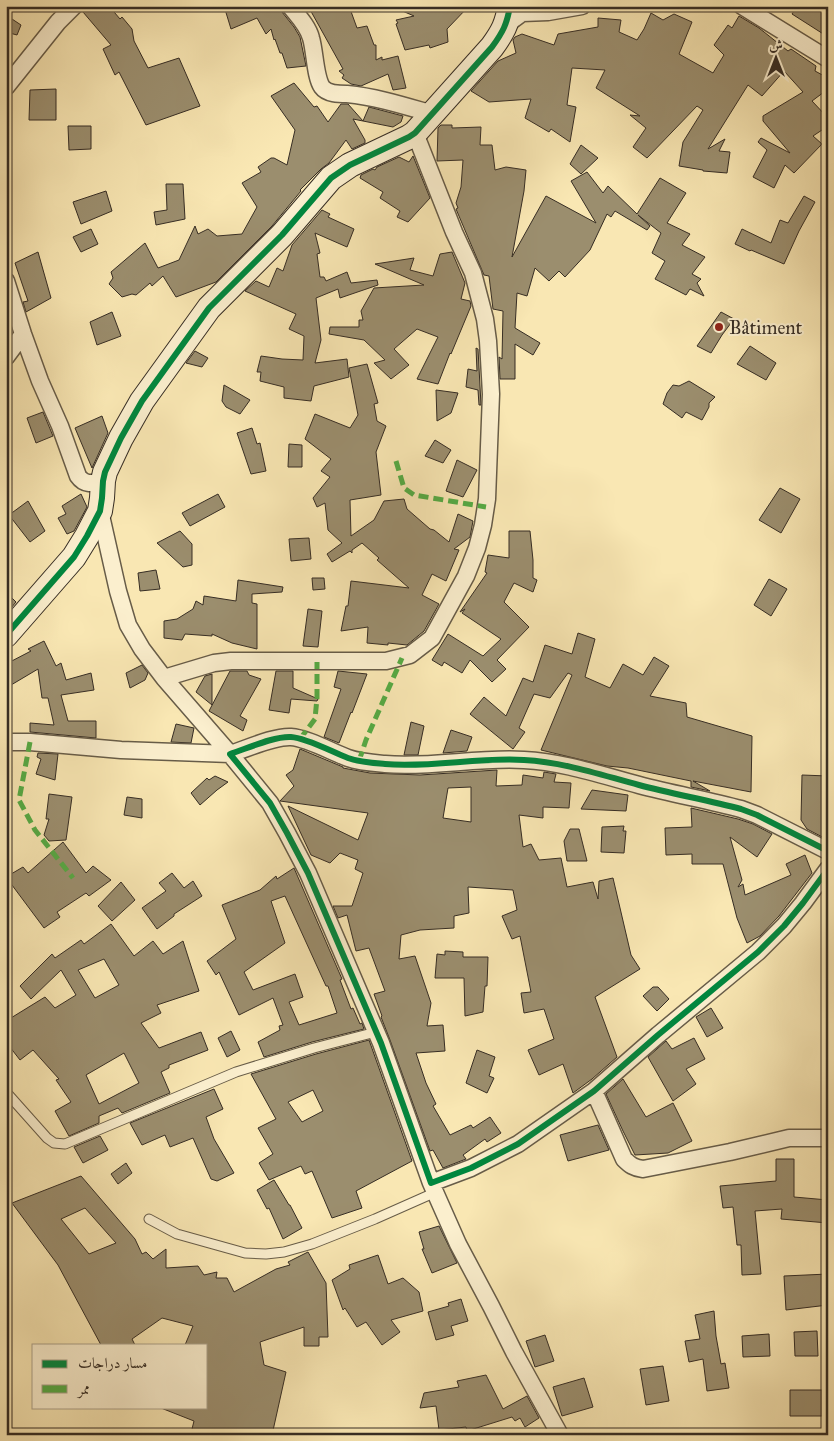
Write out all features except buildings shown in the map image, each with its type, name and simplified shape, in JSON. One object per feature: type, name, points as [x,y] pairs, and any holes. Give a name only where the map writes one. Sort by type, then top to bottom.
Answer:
[{"type":"street","points":[[6,87],[58,22],[74,6]]},
{"type":"street","points":[[290,6],[311,37],[319,80],[323,89],[335,93],[384,100],[433,114]]},
{"type":"street","points":[[6,635],[74,557],[88,536],[100,511],[105,472],[121,438],[142,401],[209,308],[282,234],[331,178],[350,165],[415,133],[492,47],[508,15],[548,12],[582,6]]},
{"type":"street","points":[[742,6],[828,59]]},
{"type":"street","points":[[164,678],[214,663],[231,660],[386,661],[410,655],[432,638],[466,576],[484,525],[487,499],[490,394],[488,341],[485,319],[473,273],[454,232],[415,133]]},
{"type":"street","points":[[6,281],[40,382],[60,426],[78,476],[81,481],[88,483],[103,481]]},
{"type":"street","points":[[6,357],[23,334]]},
{"type":"street","points":[[100,511],[118,591],[128,625],[142,649],[164,678],[270,803],[287,833],[308,873],[376,1032],[434,1188],[458,1244],[560,1435]]},
{"type":"street","points":[[6,742],[30,742],[121,750],[230,754],[289,737],[300,739],[360,762],[410,765],[496,760],[546,762],[565,765],[741,809],[757,815],[828,851]]},
{"type":"street","points":[[434,1188],[518,1144],[594,1091],[758,952],[797,911],[828,869]]},
{"type":"street","points":[[594,1091],[624,1159],[635,1168],[643,1169],[789,1138],[828,1138]]},
{"type":"lane","points":[[6,1092],[47,1138],[54,1143],[65,1144],[236,1072],[314,1048],[376,1032]]},
{"type":"lane","points":[[149,1220],[177,1234],[245,1253],[266,1254],[284,1252],[312,1244],[375,1219],[434,1188]]},
{"type":"marked path","points":[[396,461],[404,488],[414,495],[486,507]]},
{"type":"marked path","points":[[359,761],[366,740],[402,658]]},
{"type":"marked path","points":[[300,739],[315,719],[317,662]]},
{"type":"marked path","points":[[30,742],[19,800],[35,830],[73,878]]},
{"type":"cycle path","points":[[6,635],[74,557],[100,511],[105,472],[121,438],[142,401],[209,308],[282,235],[331,178],[350,165],[415,133],[492,47],[504,28],[510,6]]},
{"type":"cycle path","points":[[828,851],[757,815],[741,809],[554,763],[507,759],[420,765],[376,763],[352,759],[291,737],[268,741],[230,754],[270,803],[308,873],[381,1043],[431,1183],[471,1168],[518,1144],[594,1091],[758,952],[784,926],[828,869]]},
{"type":"place","name":"Bâtiment","points":[[719,327]]}]
